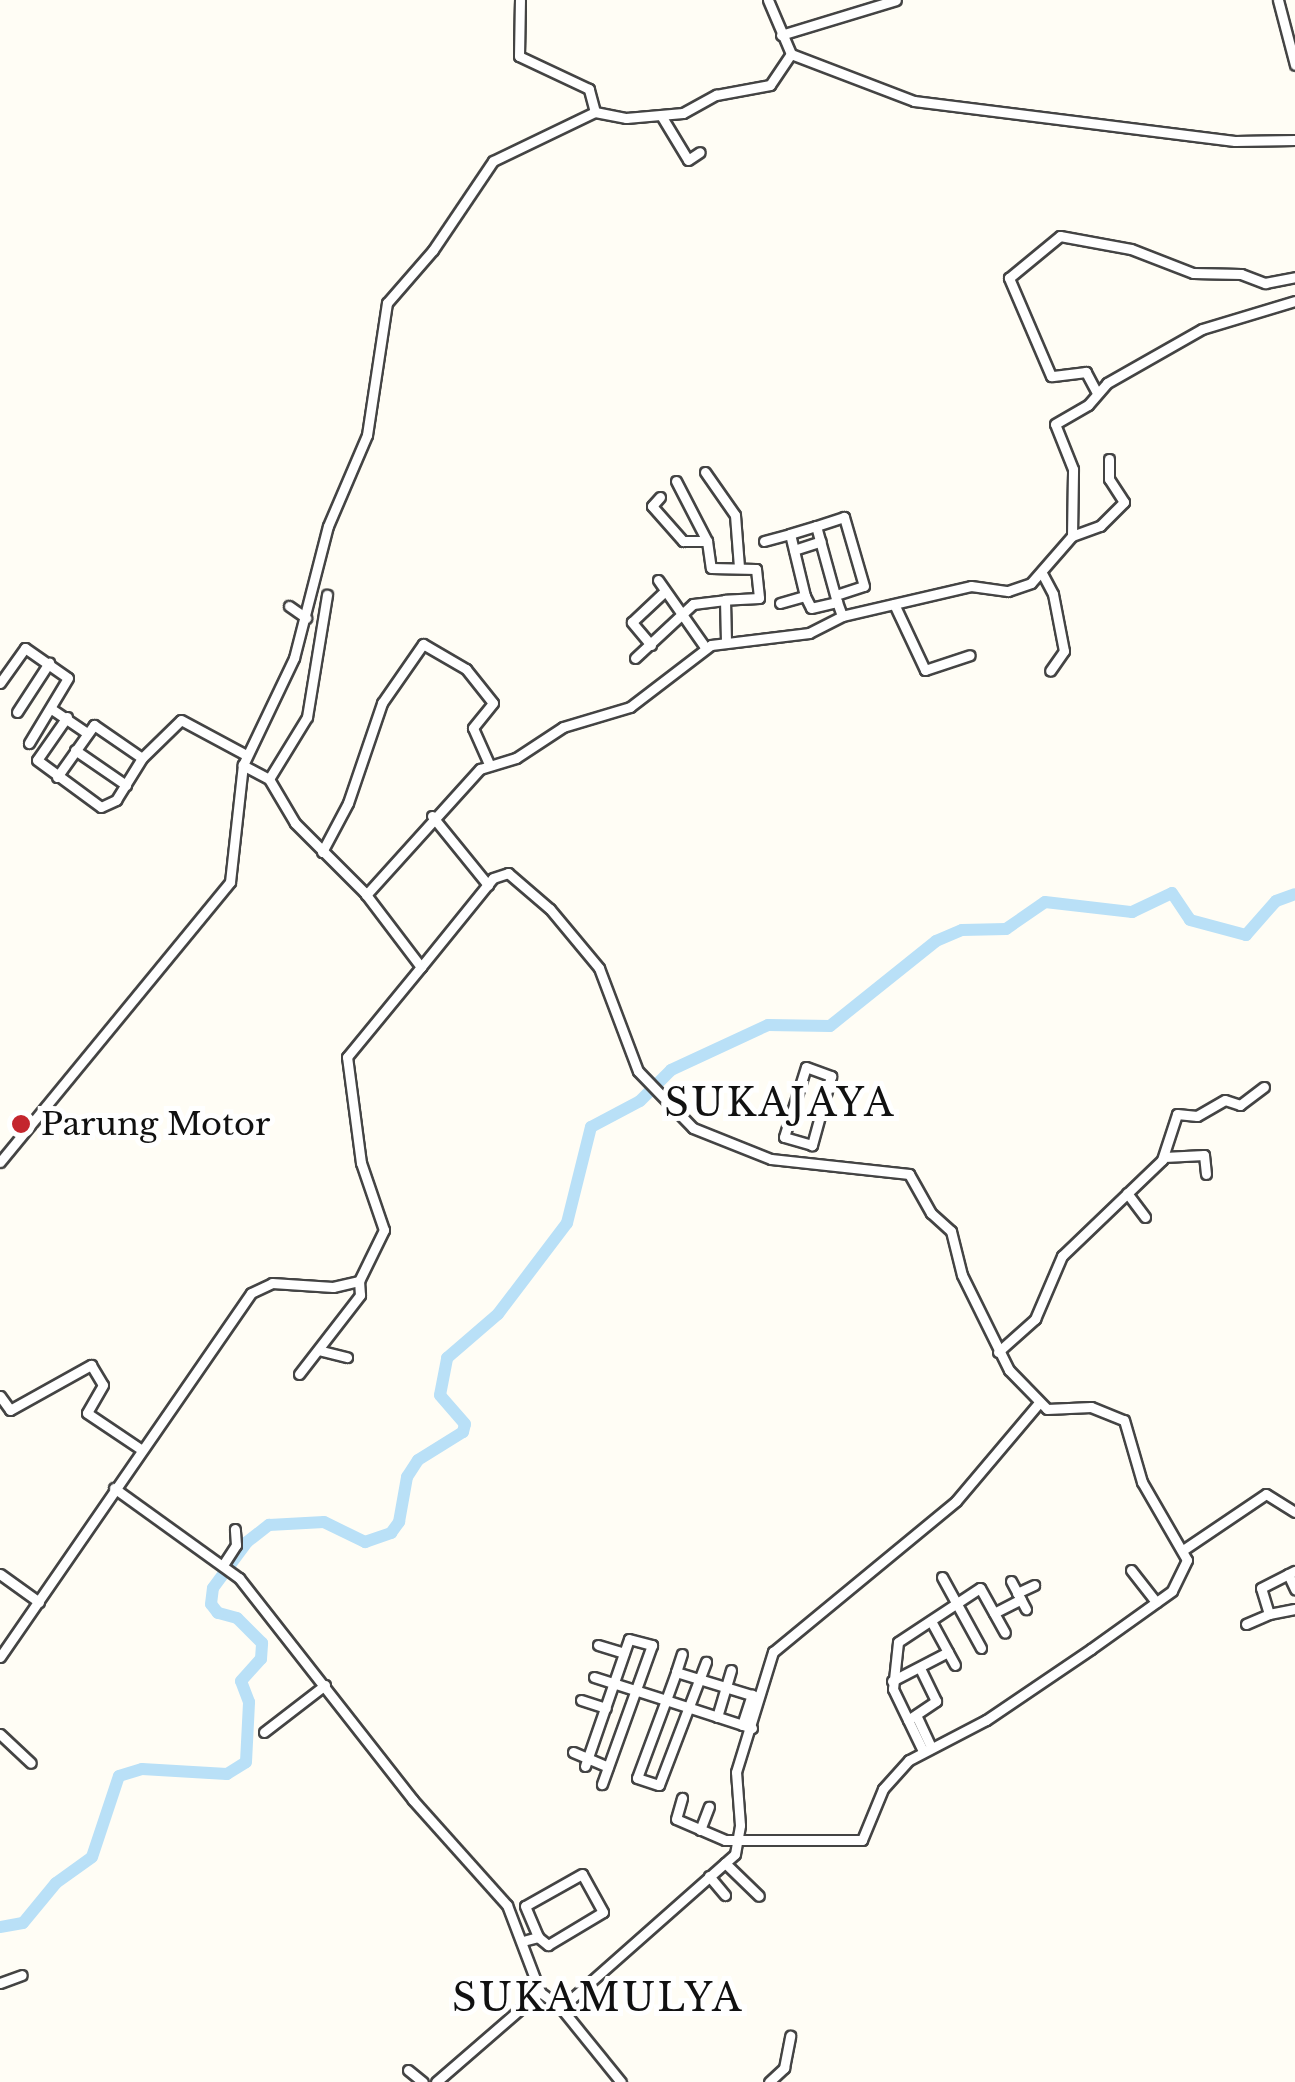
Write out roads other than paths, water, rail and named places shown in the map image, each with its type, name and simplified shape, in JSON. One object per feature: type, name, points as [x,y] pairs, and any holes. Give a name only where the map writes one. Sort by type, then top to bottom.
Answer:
[{"type":"street","points":[[520,0],[519,56],[589,89],[595,112]]},
{"type":"street","points":[[768,0],[791,54],[884,92],[947,108],[1085,118],[1235,141],[1295,140]]},
{"type":"street","points":[[781,35],[896,0]]},
{"type":"street","points":[[1278,0],[1295,65]]},
{"type":"street","points":[[0,1162],[230,882],[245,760],[288,673],[332,512],[370,423],[386,304],[434,250],[494,161],[595,112],[662,117],[716,95],[766,87],[791,54]]},
{"type":"street","points":[[662,117],[688,160],[700,152]]},
{"type":"street","points":[[1098,393],[1086,372],[1051,376],[1010,278],[1060,236],[1131,249],[1192,273],[1241,274],[1261,282],[1295,277]]},
{"type":"street","points":[[1072,536],[1073,468],[1054,426],[1098,393],[1202,329],[1295,301]]},
{"type":"street","points":[[366,895],[432,816],[489,764],[516,758],[562,727],[630,707],[706,648],[726,640],[809,634],[842,616],[971,586],[1012,590],[1043,575],[1072,536],[1100,526],[1124,502],[1109,479],[1109,459]]},
{"type":"street","points":[[705,472],[735,515],[740,567]]},
{"type":"street","points":[[635,658],[685,616],[693,604],[760,596],[756,568],[711,568],[706,541],[676,481]]},
{"type":"street","points":[[660,497],[652,506],[683,541],[706,541]]},
{"type":"street","points":[[764,541],[816,526],[847,520],[864,586],[811,608],[804,596],[790,534]]},
{"type":"street","points":[[816,526],[842,616]]},
{"type":"street","points":[[794,550],[821,542]]},
{"type":"street","points":[[1043,575],[1054,594],[1064,651],[1050,671]]},
{"type":"street","points":[[658,580],[706,648]]},
{"type":"street","points":[[651,645],[632,622],[664,592]]},
{"type":"street","points":[[270,779],[307,717],[327,594]]},
{"type":"street","points":[[780,603],[804,596]]},
{"type":"street","points":[[725,600],[726,640]]},
{"type":"street","points":[[894,604],[925,670],[970,655]]},
{"type":"street","points":[[289,606],[306,618]]},
{"type":"street","points":[[322,852],[348,803],[382,703],[422,644],[466,669],[493,703],[473,728],[489,764]]},
{"type":"street","points":[[0,683],[26,648],[70,682],[29,743]]},
{"type":"street","points":[[17,712],[50,663]]},
{"type":"street","points":[[53,710],[87,733]]},
{"type":"street","points":[[66,718],[37,760],[106,809],[142,758],[182,720],[245,760],[270,779],[322,852],[366,895],[421,967]]},
{"type":"street","points":[[57,776],[94,726],[142,758]]},
{"type":"street","points":[[75,750],[126,784]]},
{"type":"street","points":[[432,816],[488,886]]},
{"type":"street","points":[[299,1374],[360,1294],[359,1282],[378,1250],[384,1220],[361,1162],[347,1057],[498,874],[511,875],[585,948],[600,968],[638,1071],[702,1134],[792,1164],[886,1168],[911,1176],[931,1212],[952,1233],[960,1268],[998,1352],[1038,1404],[1091,1407],[1124,1420],[1142,1482],[1183,1550],[1183,1580],[986,1720],[927,1749],[882,1788],[862,1840],[738,1842],[675,1817],[682,1798]]},
{"type":"street","points":[[801,1069],[826,1071],[832,1079],[815,1142],[798,1143],[784,1136],[801,1069]]},
{"type":"street","points":[[998,1352],[1035,1319],[1062,1256],[1164,1157],[1178,1113],[1197,1116],[1226,1100],[1240,1105],[1264,1087]]},
{"type":"street","points":[[792,1164],[798,1143]]},
{"type":"street","points":[[1164,1157],[1205,1155],[1206,1174]]},
{"type":"street","points":[[1126,1194],[1144,1217]]},
{"type":"street","points":[[0,1657],[138,1448],[254,1288],[359,1282]]},
{"type":"street","points":[[318,1350],[347,1357]]},
{"type":"street","points":[[0,1396],[10,1410],[90,1365],[103,1385],[87,1413],[138,1448]]},
{"type":"street","points":[[562,2008],[725,1862],[738,1842],[736,1772],[755,1696],[776,1648],[956,1501],[1038,1404]]},
{"type":"street","points":[[114,1488],[227,1568],[325,1685],[413,1800],[507,1905],[540,1992],[562,2008],[621,2082]]},
{"type":"street","points":[[1183,1550],[1266,1494],[1295,1512]]},
{"type":"street","points":[[227,1568],[236,1545],[235,1530]]},
{"type":"street","points":[[1131,1570],[1156,1602]]},
{"type":"street","points":[[1269,1614],[1260,1589],[1292,1572],[1295,1589]]},
{"type":"street","points":[[0,1574],[39,1602]]},
{"type":"street","points":[[942,1576],[981,1648]]},
{"type":"street","points":[[1011,1581],[1026,1610]]},
{"type":"street","points":[[994,1613],[1034,1585]]},
{"type":"street","points":[[927,1749],[892,1681],[898,1642],[980,1588],[1004,1633]]},
{"type":"street","points":[[1246,1624],[1295,1608]]},
{"type":"street","points":[[932,1621],[955,1665]]},
{"type":"street","points":[[586,1762],[631,1637],[654,1648],[602,1784]]},
{"type":"street","points":[[598,1645],[624,1652]]},
{"type":"street","points":[[892,1681],[948,1652]]},
{"type":"street","points":[[637,1778],[682,1654]]},
{"type":"street","points":[[573,1752],[586,1762],[661,1783],[706,1662]]},
{"type":"street","points":[[912,1717],[936,1700],[920,1668]]},
{"type":"street","points":[[717,1717],[732,1670]]},
{"type":"street","points":[[676,1672],[755,1696]]},
{"type":"street","points":[[594,1676],[747,1727]]},
{"type":"street","points":[[264,1732],[325,1685]]},
{"type":"street","points":[[581,1700],[606,1708]]},
{"type":"street","points":[[0,1734],[30,1763]]},
{"type":"street","points":[[700,1830],[708,1807]]},
{"type":"street","points":[[725,1862],[760,1896]]},
{"type":"street","points":[[582,1874],[603,1912],[548,1945],[538,1937],[525,1906],[582,1874]]},
{"type":"street","points":[[709,1876],[725,1895]]},
{"type":"street","points":[[523,1941],[538,1937]]},
{"type":"street","points":[[0,1983],[22,1975]]},
{"type":"street","points":[[436,2082],[540,1992]]},
{"type":"street","points":[[769,2082],[784,2068],[790,2036]]},
{"type":"street","points":[[408,2070],[423,2082]]},
{"type":"waterway","points":[[0,1927],[23,1923],[56,1883],[92,1857],[119,1776],[142,1769],[227,1774],[246,1762],[249,1702],[241,1681],[261,1659],[262,1643],[237,1618],[218,1613],[211,1604],[213,1588],[247,1542],[269,1525],[324,1522],[365,1542],[391,1533],[399,1522],[407,1477],[418,1460],[463,1432],[465,1424],[440,1395],[447,1358],[498,1314],[567,1223],[591,1127],[640,1101],[671,1070],[768,1025],[830,1026],[936,941],[962,930],[1006,929],[1045,902],[1132,912],[1172,893],[1190,920],[1246,935],[1276,901],[1295,894]]},
{"type":"place","name":"Parung Motor","points":[[21,1124]]},
{"type":"district","name":"SUKAJAYA","points":[[780,1103]]},
{"type":"district","name":"SUKAMULYA","points":[[598,1998]]}]
